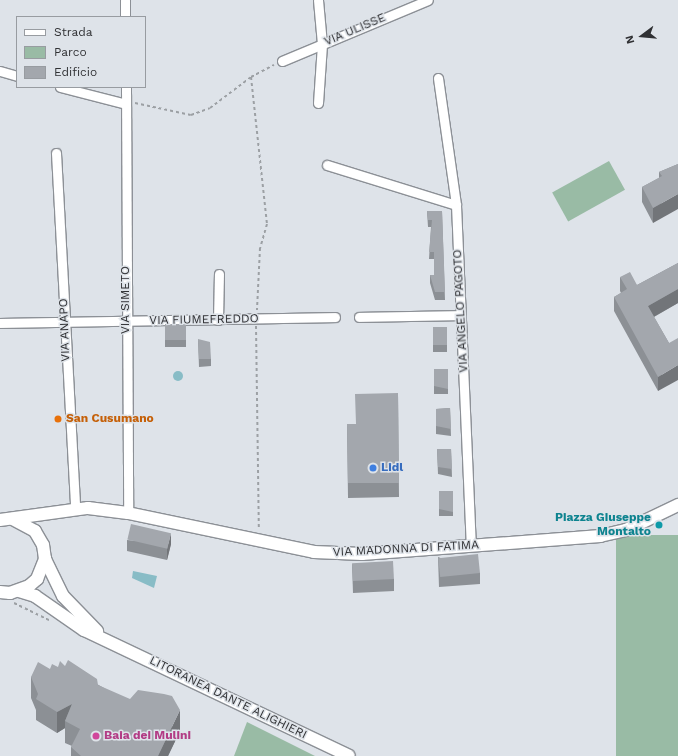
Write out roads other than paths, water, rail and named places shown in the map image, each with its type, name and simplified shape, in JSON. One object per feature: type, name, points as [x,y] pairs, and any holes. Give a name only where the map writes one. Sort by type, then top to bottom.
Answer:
[{"type":"street","points":[[125,0],[125,16]]},
{"type":"street","points":[[318,0],[322,44],[318,103]]},
{"type":"street","name":"VIA ULISSE","points":[[282,61],[428,0]]},
{"type":"street","points":[[0,71],[16,76]]},
{"type":"street","name":"VIA ANGELO PAGOTO","points":[[438,78],[456,205],[471,546]]},
{"type":"street","points":[[64,88],[126,104]]},
{"type":"street","name":"VIA SIMETO","points":[[126,88],[125,321],[128,512]]},
{"type":"street","name":"VIA ANAPO","points":[[56,153],[75,508]]},
{"type":"street","points":[[328,165],[456,205]]},
{"type":"street","points":[[218,320],[219,274]]},
{"type":"street","points":[[359,317],[461,315]]},
{"type":"street","name":"VIA FIUMEFREDDO","points":[[0,323],[335,317]]},
{"type":"street","name":"VIA MADONNA DI FATIMA","points":[[5,519],[75,508],[128,512],[318,552],[362,554],[600,536],[626,530],[678,505]]},
{"type":"street","points":[[61,510],[44,520],[40,538],[45,559],[64,596],[107,639]]},
{"type":"street","points":[[5,519],[27,524],[40,538]]},
{"type":"street","points":[[19,591],[37,579],[45,559]]},
{"type":"street","points":[[0,592],[19,591],[35,596],[84,630],[107,639]]},
{"type":"street","name":"LITORANEA DANTE ALIGHIERI","points":[[107,639],[349,756]]},
{"type":"water","points":[[178,371],[183,376],[178,381],[173,376]]},
{"type":"water","points":[[133,571],[157,576],[154,588],[132,578]]},
{"type":"place","name":"San Cusumano","points":[[58,419]]},
{"type":"place","name":"Lidl","points":[[373,468]]},
{"type":"place","name":"Piazza Giuseppe Montalto","points":[[659,525]]},
{"type":"place","name":"Baia dei Mulini","points":[[96,736]]}]
